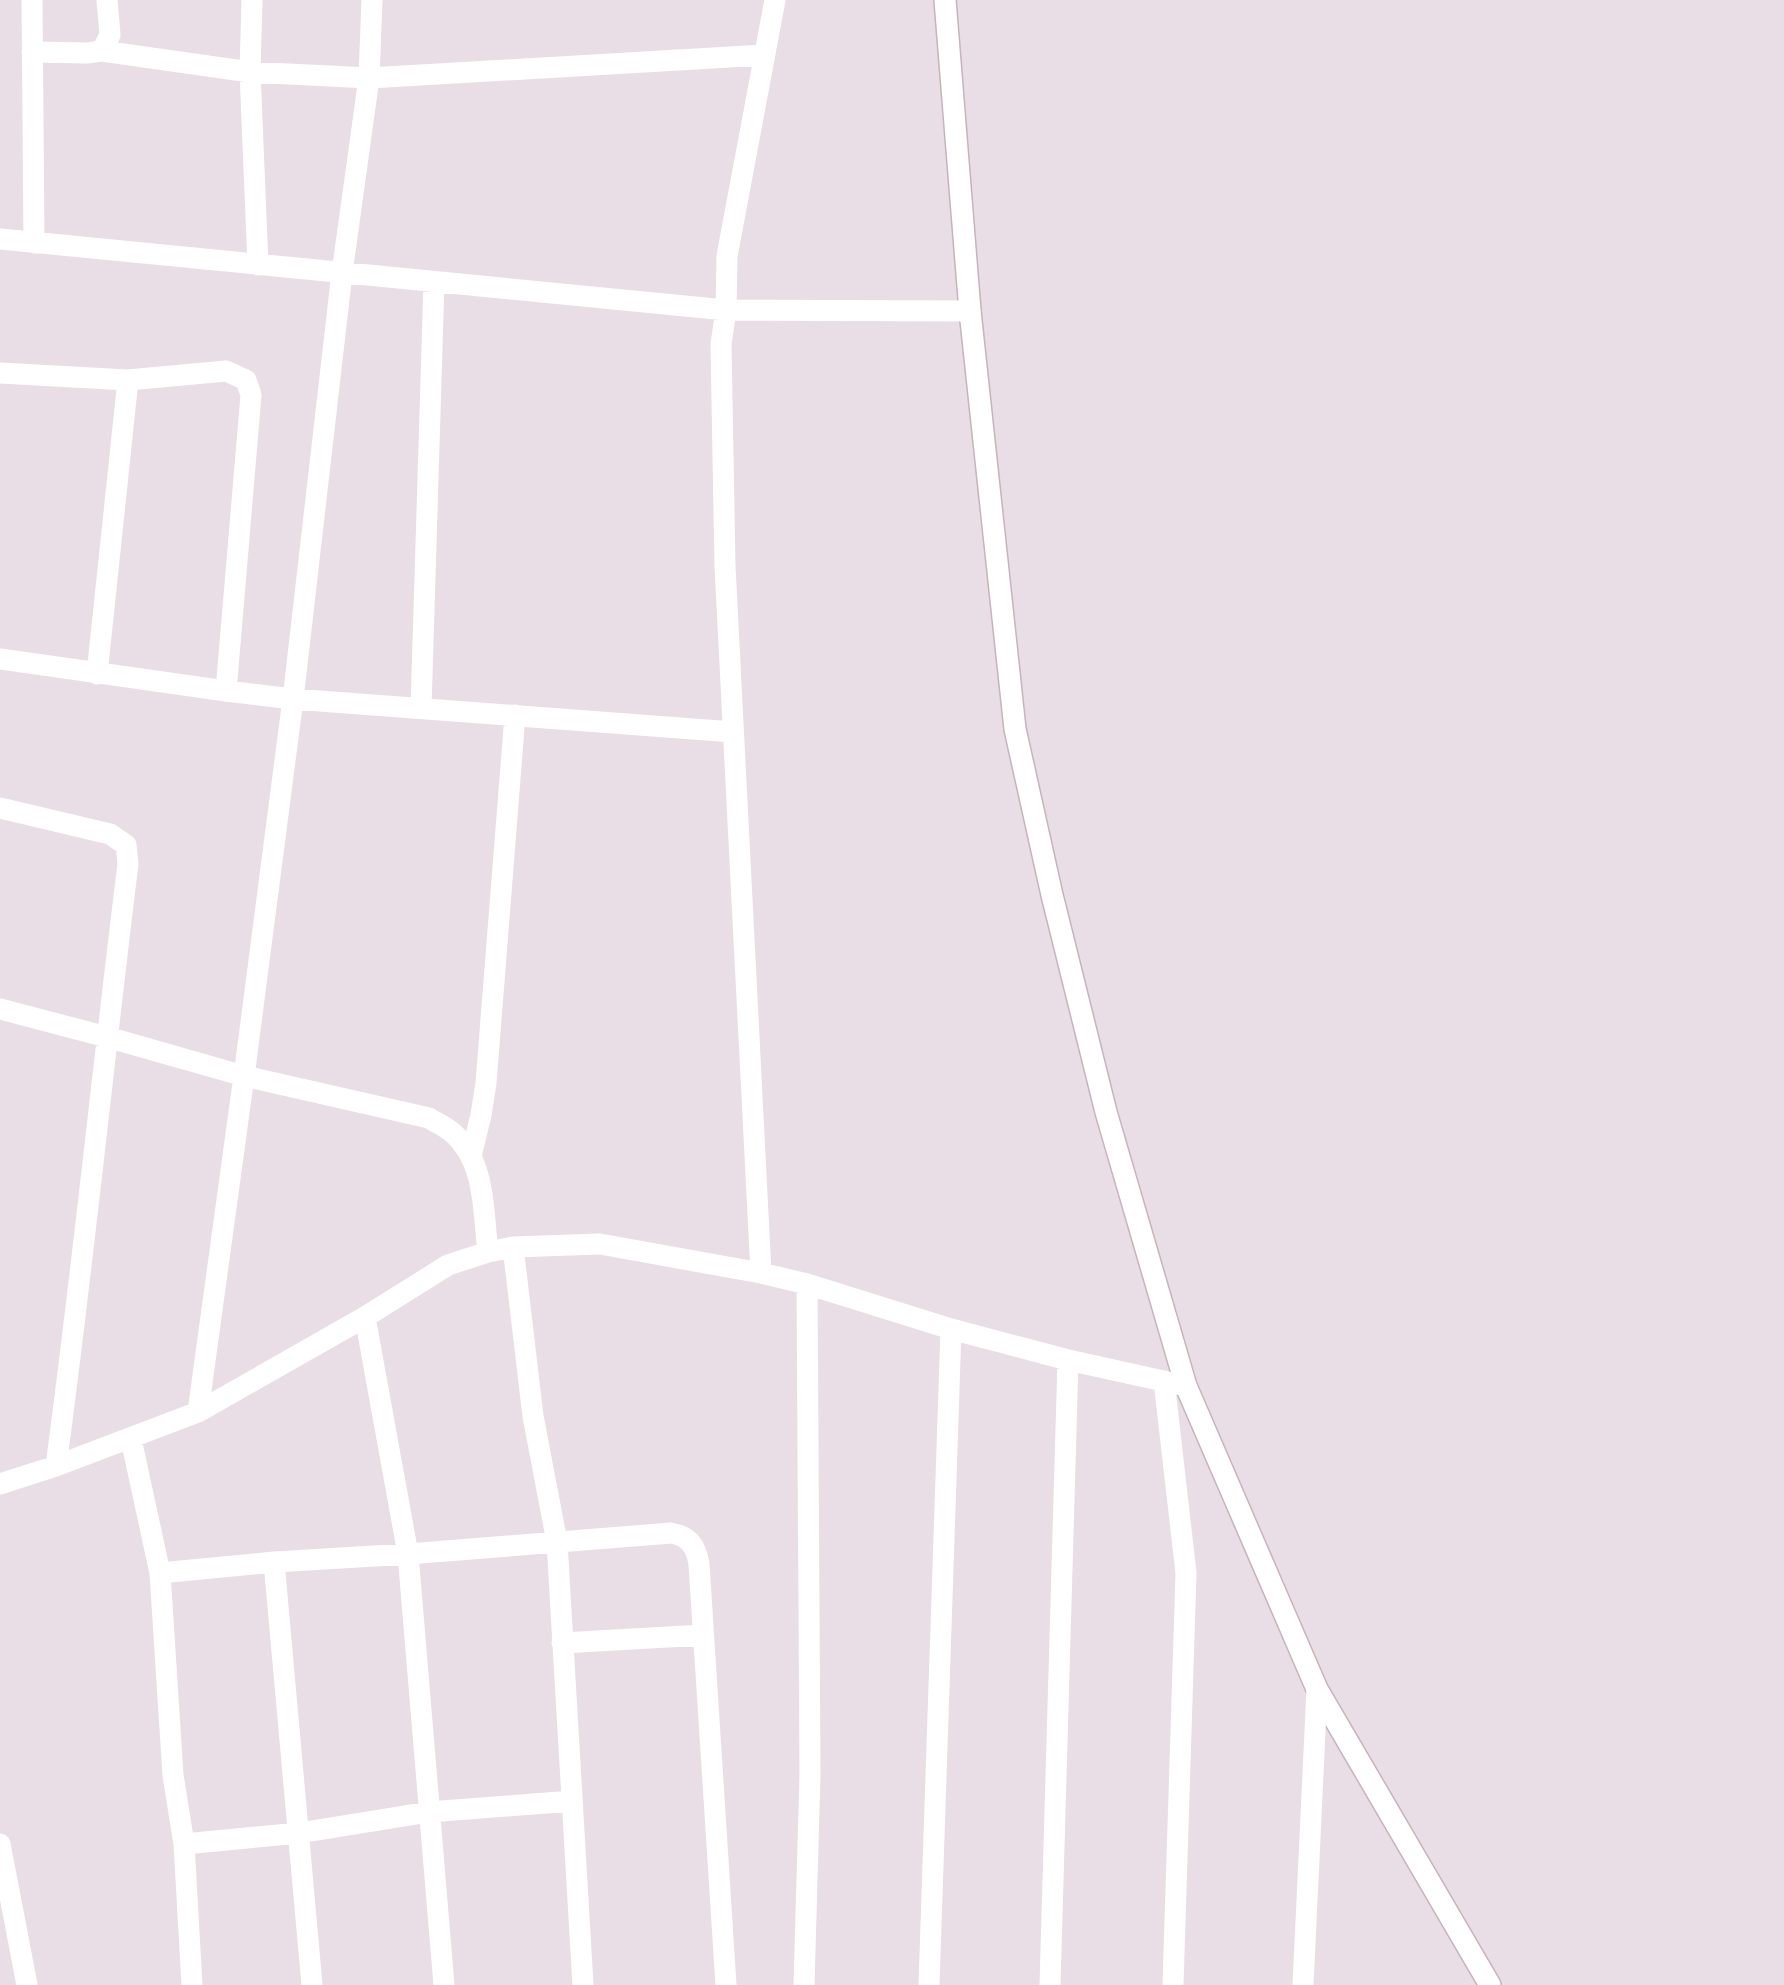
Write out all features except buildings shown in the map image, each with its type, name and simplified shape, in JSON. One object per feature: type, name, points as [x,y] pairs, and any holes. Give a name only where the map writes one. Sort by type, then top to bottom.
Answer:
[{"type":"street","points":[[32,0],[34,243]]},
{"type":"street","points":[[102,51],[110,34],[107,0]]},
{"type":"street","points":[[252,0],[250,72],[258,265]]},
{"type":"street","points":[[198,1412],[293,699],[342,273],[369,78],[372,0]]},
{"type":"street","points":[[761,1273],[725,566],[721,344],[726,310],[727,256],[775,0]]},
{"type":"street","points":[[945,0],[970,311],[1015,729],[1052,895],[1106,1112],[1186,1386],[1317,1689],[1490,1985]]},
{"type":"street","points":[[32,52],[102,51],[250,72],[369,78],[764,55]]},
{"type":"street","points":[[0,239],[726,310],[970,311]]},
{"type":"street","points":[[421,708],[435,282]]},
{"type":"street","points":[[0,373],[128,380],[226,371],[246,380],[251,394],[226,691]]},
{"type":"street","points":[[97,674],[128,380]]},
{"type":"street","points":[[0,659],[293,699],[733,732]]},
{"type":"street","points":[[471,1156],[486,1083],[515,715]]},
{"type":"street","points":[[0,808],[110,834],[126,845],[128,864],[79,1292],[56,1466]]},
{"type":"street","points":[[0,1009],[244,1076],[429,1118],[454,1133],[471,1156],[479,1173],[488,1252]]},
{"type":"street","points":[[0,1483],[56,1466],[198,1412],[365,1317],[448,1265],[513,1247],[600,1244],[761,1273],[807,1284],[951,1329],[1068,1360],[1186,1386]]},
{"type":"street","points":[[513,1247],[533,1416],[557,1542],[583,1985]]},
{"type":"street","points":[[804,1985],[810,1774],[807,1284]]},
{"type":"street","points":[[365,1317],[408,1554],[444,1985]]},
{"type":"street","points":[[929,1985],[951,1329]]},
{"type":"street","points":[[1050,1985],[1068,1360]]},
{"type":"street","points":[[1164,1381],[1186,1573],[1173,1985]]},
{"type":"street","points":[[131,1439],[160,1573],[173,1775],[184,1844],[192,1985]]},
{"type":"street","points":[[160,1573],[671,1533],[682,1535],[691,1542],[697,1553],[726,1985]]},
{"type":"street","points":[[274,1562],[312,1985]]},
{"type":"street","points":[[562,1643],[704,1635]]},
{"type":"street","points":[[1303,1985],[1317,1689]]},
{"type":"street","points":[[184,1844],[299,1833],[429,1812],[572,1801]]},
{"type":"street","points":[[0,1844],[27,1985]]}]
